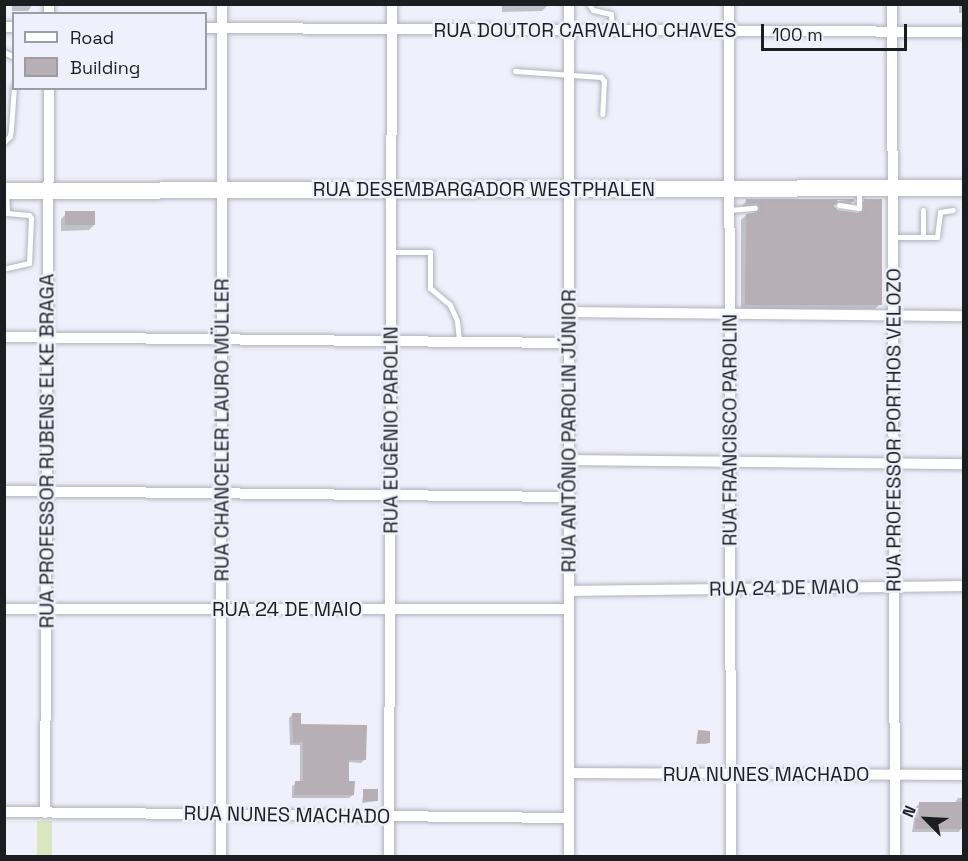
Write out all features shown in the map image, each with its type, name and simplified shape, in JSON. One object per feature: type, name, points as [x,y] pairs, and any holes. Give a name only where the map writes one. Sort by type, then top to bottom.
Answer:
[{"type":"main road","name":"RUA DESEMBARGADOR WESTPHALEN","points":[[5,191],[963,188]]},
{"type":"street","name":"RUA CHANCELER LAURO MÜLLER","points":[[221,856],[222,4]]},
{"type":"street","name":"RUA EUGÊNIO PAROLIN","points":[[389,856],[392,4]]},
{"type":"street","name":"RUA ANTÔNIO PAROLIN JÚNIOR","points":[[568,856],[569,4]]},
{"type":"street","name":"RUA FRANCISCO PAROLIN","points":[[729,4],[731,856]]},
{"type":"street","name":"RUA PROFESSOR PORTHOS VELOZO","points":[[892,4],[895,856]]},
{"type":"street","name":"RUA DOUTOR CARVALHO CHAVES","points":[[207,28],[963,32]]},
{"type":"street","name":"RUA PROFESSOR RUBENS ELKE BRAGA","points":[[45,813],[49,90]]},
{"type":"street","points":[[569,312],[963,316]]},
{"type":"street","points":[[4,337],[569,343]]},
{"type":"street","points":[[569,460],[963,464]]},
{"type":"street","points":[[4,491],[569,497]]},
{"type":"street","name":"RUA 24 DE MAIO","points":[[569,591],[963,586]]},
{"type":"street","name":"RUA 24 DE MAIO","points":[[4,609],[569,609]]},
{"type":"street","name":"RUA NUNES MACHADO","points":[[569,774],[963,775]]},
{"type":"street","name":"RUA NUNES MACHADO","points":[[4,812],[568,818]]},
{"type":"lane","points":[[589,4],[593,10],[611,14],[612,30]]},
{"type":"lane","points":[[515,71],[603,78],[602,114]]},
{"type":"lane","points":[[4,142],[10,136],[14,90]]},
{"type":"lane","points":[[838,205],[858,208],[860,188]]},
{"type":"lane","points":[[5,191],[7,213],[29,215],[31,218],[29,263],[7,268]]},
{"type":"lane","points":[[730,210],[754,208]]},
{"type":"lane","points":[[923,210],[923,237]]},
{"type":"lane","points":[[893,237],[938,236],[940,212],[953,210]]},
{"type":"lane","points":[[391,252],[430,252],[430,288],[450,305],[457,321],[459,342]]},
{"type":"green space","points":[[37,821],[52,821],[52,856],[37,856]]},
{"type":"building","points":[[746,199],[854,199],[854,202],[838,200],[834,206],[838,210],[859,213],[863,210],[864,199],[882,199],[882,305],[745,305],[746,214],[757,212],[760,208],[757,203],[746,204]]},
{"type":"building","points":[[65,211],[95,211],[95,225],[65,225]]},
{"type":"building","points":[[292,713],[301,713],[301,724],[367,725],[366,760],[349,760],[349,781],[355,781],[354,795],[294,795],[295,781],[303,781],[303,742],[293,743]]},
{"type":"building","points":[[698,730],[710,731],[710,743],[697,743]]},
{"type":"building","points":[[363,789],[378,789],[378,801],[363,801]]},
{"type":"building","points":[[919,802],[963,802],[963,829],[915,829],[915,818],[919,819]]}]
